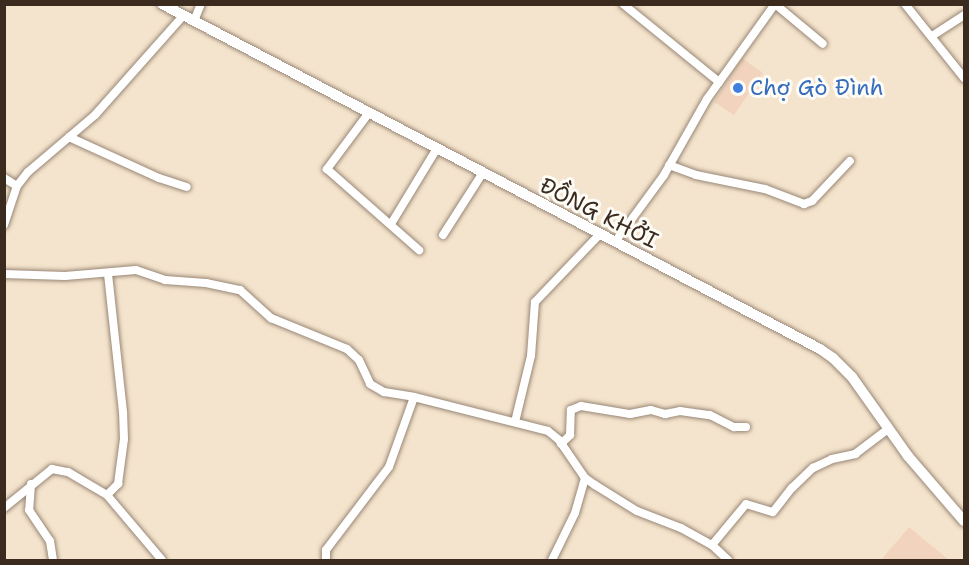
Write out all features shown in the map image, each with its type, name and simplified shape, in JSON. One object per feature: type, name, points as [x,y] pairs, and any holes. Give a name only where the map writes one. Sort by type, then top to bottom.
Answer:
[{"type":"main road","name":"ĐỒNG KHỞI","points":[[162,4],[833,358],[863,391],[888,429],[964,521]]},
{"type":"street","points":[[194,21],[201,4]]},
{"type":"street","points":[[623,4],[719,82]]},
{"type":"street","points":[[615,242],[669,165],[719,82],[775,4],[823,44]]},
{"type":"street","points":[[905,4],[964,78]]},
{"type":"street","points":[[932,36],[964,15]]},
{"type":"street","points":[[4,225],[17,186],[28,172],[101,108],[183,16]]},
{"type":"street","points":[[368,114],[327,169],[419,250]]},
{"type":"street","points":[[69,137],[159,178],[187,187]]},
{"type":"street","points":[[391,224],[436,150]]},
{"type":"street","points":[[669,165],[696,175],[765,189],[804,204],[812,201],[850,161]]},
{"type":"street","points":[[443,235],[482,174]]},
{"type":"street","points":[[4,178],[17,186]]},
{"type":"street","points":[[515,422],[530,364],[535,302],[599,235]]},
{"type":"street","points":[[4,274],[65,276],[136,270],[165,280],[206,283],[240,290],[271,318],[347,348],[359,360],[370,384],[377,389],[548,431],[561,444],[585,478],[624,504],[681,528],[712,545],[728,561]]},
{"type":"street","points":[[107,495],[118,484],[124,439],[108,273]]},
{"type":"street","points":[[326,561],[326,550],[389,467],[414,397]]},
{"type":"street","points":[[561,444],[570,435],[571,410],[581,406],[630,414],[651,410],[665,414],[680,411],[710,416],[734,427],[746,427]]},
{"type":"street","points":[[712,545],[747,504],[773,512],[792,488],[813,468],[832,459],[855,454],[888,429]]},
{"type":"street","points":[[4,508],[31,484],[55,469],[68,472],[107,495],[162,561]]},
{"type":"street","points":[[552,561],[575,513],[585,478]]},
{"type":"street","points":[[31,484],[29,510],[50,541],[53,561]]},
{"type":"shaded area","name":"Chợ Gò Đình","points":[[742,58],[763,73],[734,115],[714,102]]},
{"type":"shaded area","points":[[909,527],[949,560],[881,560]]},
{"type":"place","name":"Chợ Gò Đình","points":[[738,88]]}]
